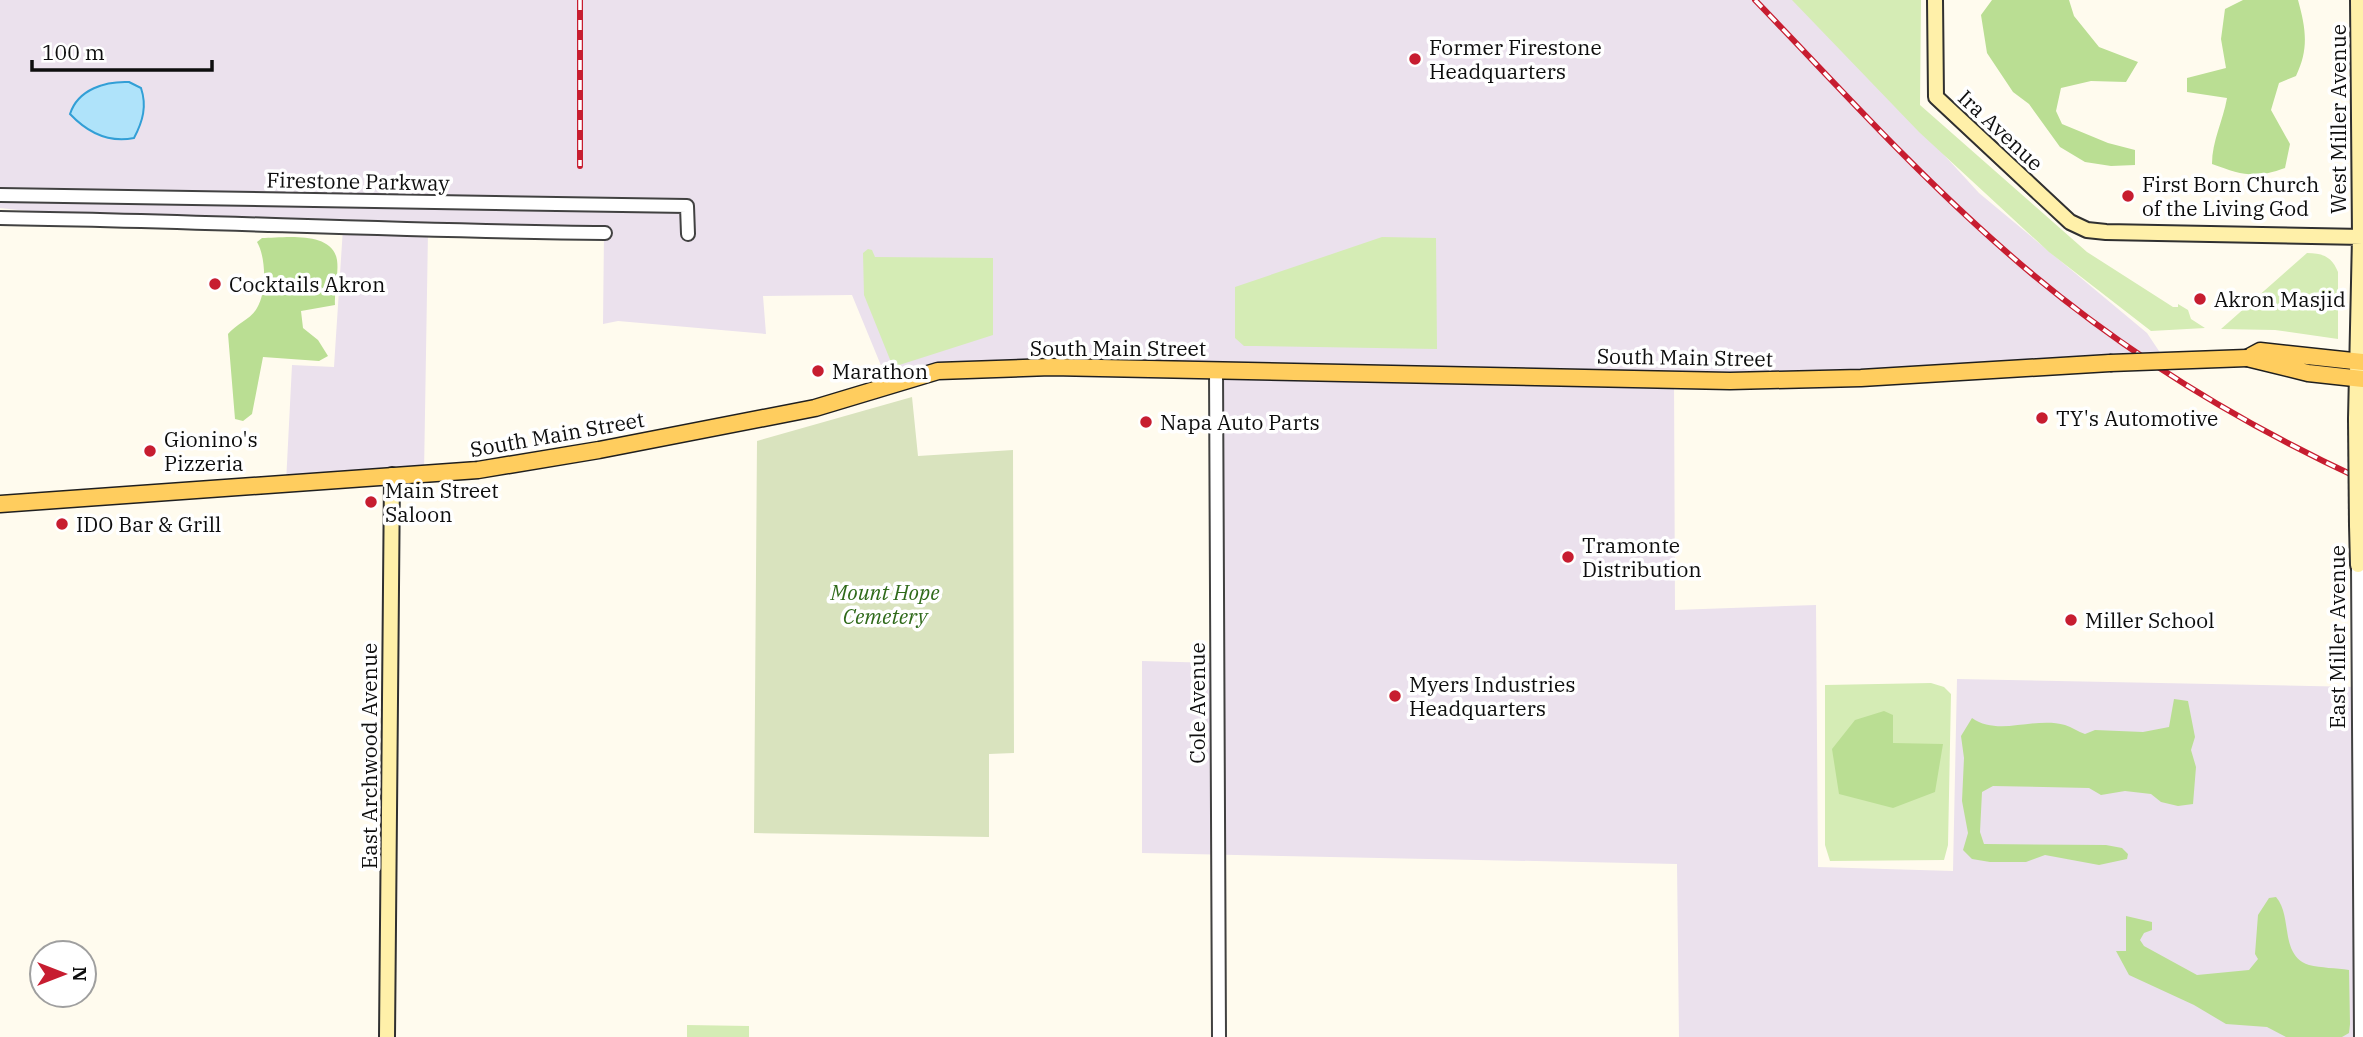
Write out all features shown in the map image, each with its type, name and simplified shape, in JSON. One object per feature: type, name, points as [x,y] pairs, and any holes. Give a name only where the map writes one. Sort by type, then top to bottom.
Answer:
[{"type":"main road","name":"Ira Avenue","points":[[1935,0],[1936,97],[2035,191],[2081,228],[2106,232],[2361,237]]},
{"type":"main road","name":"West Miller Avenue","points":[[2358,0],[2361,237]]},
{"type":"main road","name":"East Miller Avenue","points":[[2358,565],[2356,419],[2361,237]]},
{"type":"main road","name":"South Main Street","points":[[2247,358],[2260,351],[2359,362]]},
{"type":"main road","name":"South Main Street","points":[[0,504],[478,470],[815,408],[938,370],[1051,367],[1216,369],[1730,381],[2247,358],[2308,373],[2359,378]]},
{"type":"main road","name":"East Archwood Avenue","points":[[387,1037],[392,475]]},
{"type":"street","name":"Firestone Parkway","points":[[0,195],[687,206],[688,234]]},
{"type":"street","points":[[0,218],[186,221],[428,232],[605,233]]},
{"type":"street","name":"Cole Avenue","points":[[1216,369],[1219,1037]]},
{"type":"street","name":"East Miller Avenue","points":[[2358,565],[2361,1037]]},
{"type":"shaded area","points":[[0,0],[1802,0],[1979,193],[2147,333],[2167,363],[1674,379],[1675,610],[1816,605],[1818,867],[1953,871],[1957,679],[2358,687],[2363,1037],[1679,1037],[1677,864],[1142,853],[1142,661],[1216,663],[1216,370],[938,371],[889,385],[852,295],[763,296],[766,334],[618,321],[603,324],[604,233],[428,232],[424,474],[286,483],[292,365],[334,367],[343,228],[111,220],[0,208]]},
{"type":"green space","points":[[1792,0],[1921,0],[1920,105],[2087,252],[2173,307],[2178,307],[2178,304],[2188,310],[2191,319],[2205,328],[2151,331],[2049,252],[1919,132]]},
{"type":"green space","points":[[1992,0],[2069,0],[2074,16],[2099,47],[2138,62],[2126,82],[2091,81],[2061,88],[2056,111],[2062,124],[2108,143],[2135,150],[2135,165],[2111,166],[2085,162],[2060,147],[2029,104],[2013,92],[1987,53],[1981,15]]},
{"type":"green space","points":[[2243,0],[2298,0],[2303,20],[2304,48],[2300,66],[2296,76],[2279,83],[2271,110],[2290,144],[2285,168],[2265,174],[2240,173],[2212,164],[2227,98],[2187,92],[2187,78],[2226,68],[2221,39],[2225,9]]},
{"type":"green space","points":[[1382,237],[1436,238],[1437,349],[1244,346],[1235,338],[1235,287]]},
{"type":"green space","points":[[262,238],[306,238],[326,244],[333,250],[337,260],[335,305],[301,311],[303,328],[318,340],[328,356],[319,361],[263,357],[252,414],[243,421],[235,419],[228,334],[251,315],[260,301],[264,275],[257,242]]},
{"type":"green space","points":[[868,249],[872,250],[875,257],[993,258],[993,335],[893,367],[864,295],[863,253]]},
{"type":"green space","points":[[2307,253],[2326,257],[2338,272],[2338,339],[2275,330],[2221,329]]},
{"type":"green space","name":"Mount Hope Cemetery","points":[[912,397],[918,456],[1013,450],[1014,753],[989,754],[989,837],[754,833],[757,441]]},
{"type":"green space","points":[[1931,683],[1944,687],[1951,694],[1948,845],[1944,860],[1830,861],[1825,845],[1825,685]]},
{"type":"green space","points":[[2174,699],[2188,701],[2195,737],[2191,750],[2196,767],[2193,804],[2178,806],[2161,802],[2151,794],[2125,791],[2101,795],[2089,788],[1993,786],[1982,792],[1980,832],[1984,844],[2106,845],[2122,848],[2128,854],[2127,859],[2099,865],[2045,855],[2026,862],[1990,862],[1972,859],[1963,850],[1968,833],[1962,801],[1964,758],[1961,736],[1972,718],[1994,726],[2053,723],[2085,734],[2095,730],[2143,732],[2169,727]]},
{"type":"green space","points":[[1884,711],[1893,715],[1893,743],[1943,744],[1935,792],[1893,808],[1839,794],[1832,749],[1855,720]]},
{"type":"green space","points":[[2276,897],[2284,914],[2290,944],[2300,960],[2309,965],[2349,970],[2350,1024],[2349,1033],[2342,1037],[2286,1037],[2267,1027],[2226,1024],[2194,1005],[2129,975],[2116,951],[2126,951],[2126,916],[2152,922],[2152,930],[2144,933],[2140,940],[2144,946],[2197,975],[2249,970],[2258,959],[2255,954],[2258,915],[2269,898]]},
{"type":"green space","points":[[687,1025],[749,1026],[749,1037],[687,1037]]},
{"type":"water","points":[[129,82],[141,88],[144,101],[142,119],[134,138],[116,139],[99,135],[70,114],[79,98],[94,88]]},
{"type":"railway","points":[[580,0],[580,166]]},
{"type":"railway","points":[[1755,0],[1938,189],[2043,283],[2085,316],[2174,377],[2267,432],[2363,480]]},
{"type":"place","name":"Former Firestone Headquarters","points":[[1415,59]]},
{"type":"place","name":"First Born Church of the Living God","points":[[2128,196]]},
{"type":"place","name":"Cocktails Akron","points":[[215,284]]},
{"type":"place","name":"Akron Masjid","points":[[2200,299]]},
{"type":"place","name":"Marathon","points":[[818,371]]},
{"type":"place","name":"TY's Automotive","points":[[2042,418]]},
{"type":"place","name":"Napa Auto Parts","points":[[1146,422]]},
{"type":"place","name":"Gionino's Pizzeria","points":[[150,451]]},
{"type":"place","name":"Main Street Saloon","points":[[371,502]]},
{"type":"place","name":"IDO Bar & Grill","points":[[62,524]]},
{"type":"place","name":"Tramonte Distribution","points":[[1568,557]]},
{"type":"place","name":"Miller School","points":[[2071,620]]},
{"type":"place","name":"Myers Industries Headquarters","points":[[1395,696]]}]
